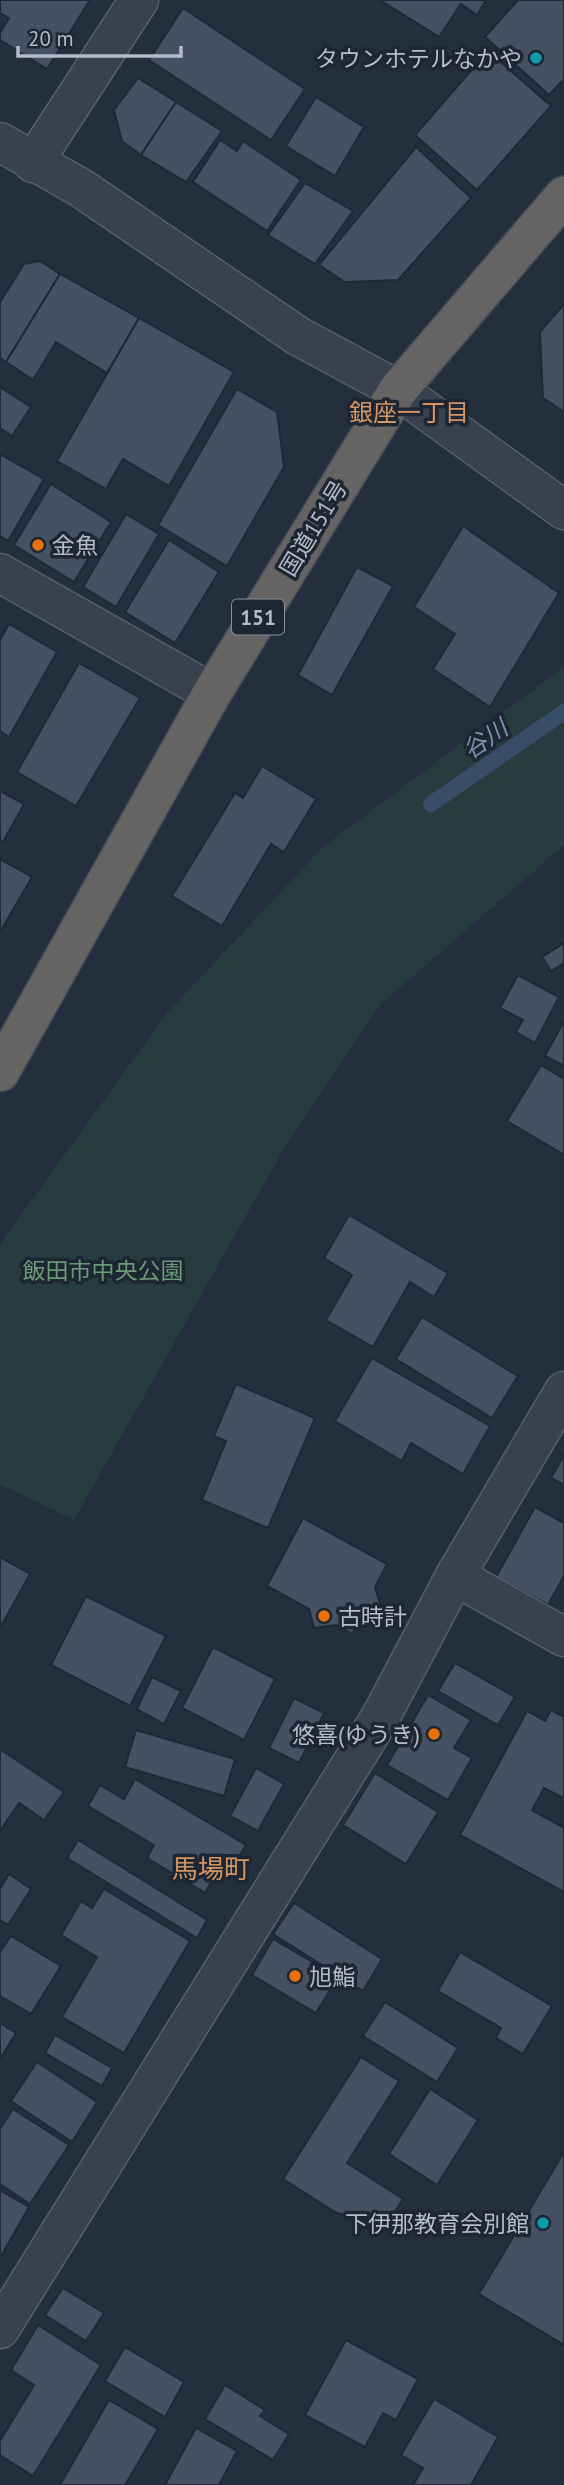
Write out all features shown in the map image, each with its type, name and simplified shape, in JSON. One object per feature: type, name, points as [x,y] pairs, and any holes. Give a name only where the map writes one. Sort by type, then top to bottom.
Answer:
[{"type":"highway","name":"国道151号","points":[[0,1072],[212,693],[398,390],[564,196]]},
{"type":"street","points":[[33,163],[139,0]]},
{"type":"street","points":[[0,142],[81,188],[298,336],[398,390],[564,510]]},
{"type":"street","points":[[0,573],[212,693]]},
{"type":"street","points":[[0,2329],[380,1718],[455,1576],[564,1391]]},
{"type":"street","points":[[455,1576],[564,1637]]},
{"type":"green space","name":"飯田市中央公園","points":[[564,667],[564,845],[380,1005],[286,1145],[74,1520],[0,1484],[0,1244],[167,1013],[323,847]]},
{"type":"building","points":[[0,0],[90,0],[47,69],[0,40],[0,33],[9,18],[0,13]]},
{"type":"building","points":[[380,0],[486,0],[477,15],[461,4],[439,37]]},
{"type":"building","name":"タウンホテルなかや","points":[[518,0],[564,0],[564,79],[549,95],[485,37]]},
{"type":"building","points":[[183,8],[305,89],[271,140],[149,60]]},
{"type":"building","points":[[488,51],[551,106],[477,190],[415,135]]},
{"type":"building","points":[[138,78],[176,102],[141,155],[122,141],[114,110]]},
{"type":"building","points":[[316,97],[364,127],[335,176],[286,146]]},
{"type":"building","points":[[176,102],[222,131],[186,182],[141,155]]},
{"type":"building","points":[[220,140],[237,151],[243,141],[301,180],[267,231],[193,182]]},
{"type":"building","points":[[416,147],[471,198],[398,280],[345,282],[319,265]]},
{"type":"building","points":[[305,183],[353,211],[315,264],[268,235]]},
{"type":"building","points":[[40,261],[60,274],[6,362],[0,358],[0,302],[24,264]]},
{"type":"building","points":[[60,274],[139,318],[107,373],[56,342],[33,380],[6,362]]},
{"type":"building","points":[[564,304],[564,412],[543,398],[540,332]]},
{"type":"building","points":[[139,318],[234,372],[169,486],[123,459],[106,489],[57,461]]},
{"type":"building","points":[[0,387],[31,407],[12,436],[0,428]]},
{"type":"building","points":[[237,389],[277,412],[284,467],[227,566],[158,525]]},
{"type":"building","points":[[0,454],[44,479],[8,541],[0,536]]},
{"type":"building","points":[[51,484],[111,522],[74,582],[14,545]]},
{"type":"building","points":[[126,514],[159,534],[116,607],[83,587]]},
{"type":"building","points":[[463,526],[559,593],[490,707],[433,669],[455,634],[414,607]]},
{"type":"building","points":[[169,540],[219,572],[175,643],[125,612]]},
{"type":"building","points":[[357,567],[393,586],[332,695],[298,675]]},
{"type":"building","points":[[9,624],[57,652],[9,737],[0,731],[0,640]]},
{"type":"building","points":[[79,663],[140,698],[76,806],[17,772]]},
{"type":"building","points":[[262,766],[316,799],[284,852],[271,844],[222,926],[172,896],[235,793],[243,798]]},
{"type":"building","points":[[0,791],[24,804],[3,842],[0,840]]},
{"type":"building","points":[[0,859],[32,877],[0,932]]},
{"type":"building","points":[[564,943],[564,963],[551,971],[542,957]]},
{"type":"building","points":[[518,975],[559,997],[535,1043],[516,1032],[523,1020],[500,1008]]},
{"type":"building","points":[[564,1021],[564,1066],[545,1056]]},
{"type":"building","points":[[541,1065],[564,1079],[564,1155],[507,1121]]},
{"type":"building","points":[[349,1215],[448,1273],[434,1297],[410,1282],[373,1347],[326,1320],[352,1275],[324,1258]]},
{"type":"building","points":[[422,1317],[518,1376],[492,1418],[396,1359]]},
{"type":"building","points":[[372,1358],[490,1426],[463,1474],[411,1443],[402,1461],[335,1421]]},
{"type":"building","points":[[236,1384],[315,1418],[268,1528],[202,1500],[226,1441],[214,1436]]},
{"type":"building","points":[[564,1455],[564,1485],[551,1478]]},
{"type":"building","points":[[535,1507],[564,1523],[564,1576],[548,1605],[496,1577]]},
{"type":"building","points":[[303,1518],[387,1564],[375,1587],[382,1611],[363,1617],[352,1634],[337,1625],[314,1628],[309,1609],[267,1586]]},
{"type":"building","points":[[0,1557],[30,1574],[0,1628]]},
{"type":"building","points":[[86,1596],[166,1636],[130,1706],[51,1665]]},
{"type":"building","points":[[213,1647],[275,1679],[244,1740],[182,1708]]},
{"type":"building","points":[[455,1663],[515,1697],[498,1725],[438,1691]]},
{"type":"building","points":[[152,1677],[181,1691],[164,1724],[137,1709]]},
{"type":"building","name":"悠喜(ゆうき)","points":[[428,1695],[471,1720],[454,1748],[472,1758],[448,1800],[387,1765]]},
{"type":"building","points":[[294,1698],[324,1713],[299,1763],[269,1748]]},
{"type":"building","points":[[551,1710],[564,1717],[564,1798],[544,1788],[532,1810],[564,1828],[564,1892],[460,1835],[527,1711],[545,1721]]},
{"type":"building","points":[[136,1730],[235,1759],[224,1796],[125,1767]]},
{"type":"building","points":[[0,1749],[64,1792],[44,1820],[19,1803],[0,1831]]},
{"type":"building","points":[[256,1768],[284,1784],[258,1831],[230,1816]]},
{"type":"building","points":[[375,1773],[438,1812],[406,1864],[343,1825]]},
{"type":"building","points":[[135,1779],[246,1845],[229,1873],[220,1867],[205,1893],[147,1858],[154,1845],[88,1806],[100,1785],[124,1799]]},
{"type":"building","points":[[78,1840],[207,1920],[197,1938],[67,1858]]},
{"type":"building","points":[[9,1874],[31,1889],[8,1925],[0,1920],[0,1889]]},
{"type":"building","points":[[104,1889],[190,1941],[124,2053],[62,2017],[97,1957],[61,1935],[81,1901],[92,1908]]},
{"type":"building","points":[[294,1903],[382,1959],[363,1991],[273,1934]]},
{"type":"building","points":[[11,1936],[61,1966],[31,2014],[0,1996],[0,1952]]},
{"type":"building","name":"旭鮨","points":[[273,1939],[338,1977],[316,2013],[252,1975]]},
{"type":"building","points":[[460,1952],[552,2006],[523,2054],[496,2038],[501,2028],[438,1991]]},
{"type":"building","points":[[385,2002],[458,2048],[437,2082],[363,2036]]},
{"type":"building","points":[[0,2023],[16,2033],[0,2059]]},
{"type":"building","points":[[55,2035],[112,2068],[102,2086],[45,2053]]},
{"type":"building","points":[[361,2057],[399,2081],[347,2163],[403,2199],[384,2229],[335,2212],[283,2179]]},
{"type":"building","points":[[37,2062],[97,2102],[72,2142],[11,2101]]},
{"type":"building","points":[[430,2089],[478,2120],[437,2185],[389,2154]]},
{"type":"building","points":[[13,2109],[69,2145],[30,2204],[0,2184],[0,2129]]},
{"type":"building","name":"下伊那教育会別館","points":[[564,2152],[564,2345],[479,2294]]},
{"type":"building","points":[[0,2190],[29,2207],[0,2258]]},
{"type":"building","points":[[63,2288],[104,2313],[86,2341],[45,2315]]},
{"type":"building","points":[[38,2325],[101,2365],[33,2476],[0,2455],[0,2441],[34,2385],[11,2370]]},
{"type":"building","points":[[346,2340],[418,2379],[396,2420],[383,2413],[365,2447],[305,2415]]},
{"type":"building","points":[[125,2347],[184,2382],[165,2417],[105,2381]]},
{"type":"building","points":[[225,2385],[265,2410],[260,2416],[289,2434],[273,2460],[205,2419]]},
{"type":"building","points":[[434,2399],[498,2437],[471,2485],[413,2485],[423,2468],[401,2455]]},
{"type":"building","points":[[109,2400],[158,2429],[125,2485],[60,2485]]},
{"type":"building","points":[[196,2428],[237,2451],[219,2485],[165,2485]]},
{"type":"waterway","name":"谷川","points":[[431,804],[564,712]]},
{"type":"place","name":"タウンホテルなかや","points":[[536,58]]},
{"type":"place","name":"金魚","points":[[38,545]]},
{"type":"place","name":"古時計","points":[[324,1616]]},
{"type":"place","name":"悠喜(ゆうき)","points":[[434,1734]]},
{"type":"place","name":"旭鮨","points":[[295,1976]]},
{"type":"place","name":"下伊那教育会別館","points":[[543,2223]]},
{"type":"district","name":"銀座一丁目","points":[[409,412]]},
{"type":"district","name":"馬場町","points":[[211,1868]]}]
